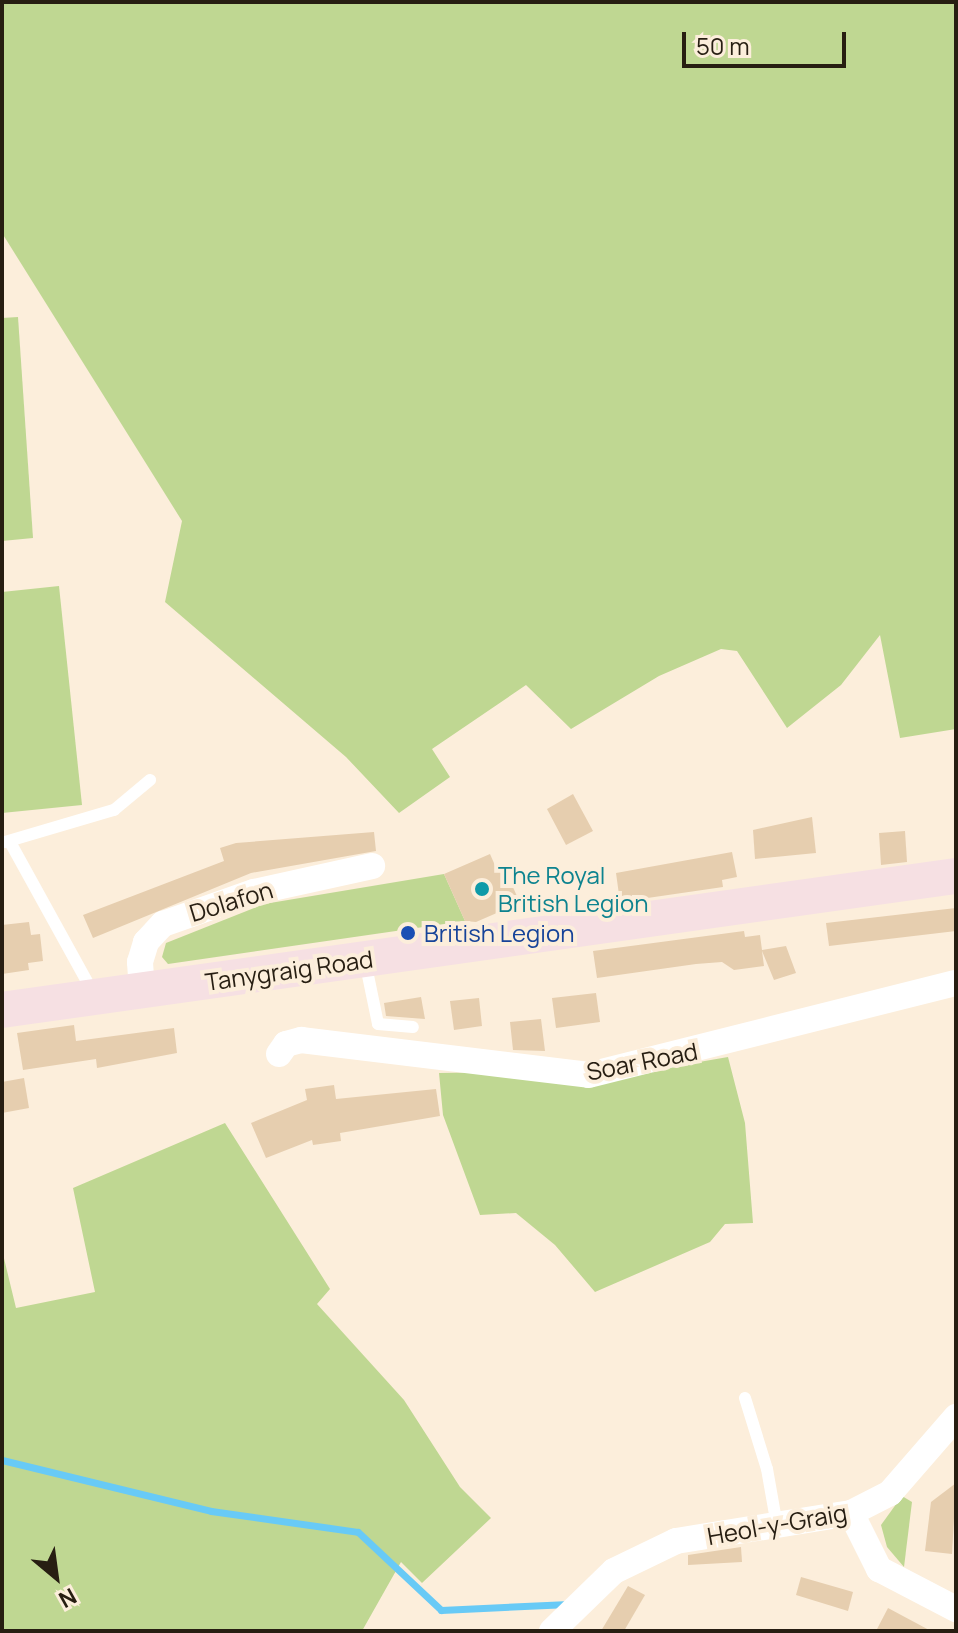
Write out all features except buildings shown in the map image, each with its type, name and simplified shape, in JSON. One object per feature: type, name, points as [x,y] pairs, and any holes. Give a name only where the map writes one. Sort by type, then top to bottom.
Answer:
[{"type":"main road","name":"Tanygraig Road","points":[[2,1010],[956,876]]},
{"type":"street","name":"Dolafon","points":[[142,991],[140,962],[146,942],[163,924],[254,892],[372,866]]},
{"type":"street","name":"Soar Road","points":[[279,1054],[286,1044],[301,1040],[589,1075],[956,983]]},
{"type":"street","name":"Heol-y-Graig","points":[[552,1631],[614,1571],[676,1541],[777,1528],[851,1513],[890,1493],[956,1417]]},
{"type":"street","points":[[851,1513],[879,1569],[956,1609]]},
{"type":"lane","points":[[96,997],[6,842],[114,810],[150,780]]},
{"type":"lane","points":[[365,959],[378,1024],[413,1027]]},
{"type":"lane","points":[[745,1398],[767,1469],[777,1528]]},
{"type":"green space","points":[[2,2],[956,2],[956,729],[900,738],[880,635],[841,685],[787,728],[737,651],[721,649],[659,676],[571,729],[526,685],[432,749],[450,777],[399,813],[346,757],[165,602],[182,521],[2,233]]},
{"type":"green space","points":[[18,317],[33,538],[2,541],[2,318]]},
{"type":"green space","points":[[59,586],[82,805],[2,813],[2,592]]},
{"type":"green space","points":[[444,874],[465,921],[168,964],[162,957],[166,943],[264,904]]},
{"type":"green space","points":[[728,1057],[745,1123],[753,1223],[725,1224],[710,1242],[595,1292],[555,1245],[516,1213],[480,1215],[443,1115],[439,1073],[653,1070]]},
{"type":"green space","points":[[225,1123],[330,1289],[317,1304],[404,1400],[460,1487],[491,1518],[422,1583],[401,1562],[362,1631],[2,1631],[2,1250],[16,1308],[95,1292],[73,1188]]},
{"type":"green space","points":[[902,1496],[912,1502],[904,1567],[887,1547],[881,1525]]},
{"type":"waterway","points":[[2,1460],[211,1511],[358,1532],[441,1610],[569,1604]]},
{"type":"place","name":"The Royal British Legion","points":[[482,889]]},
{"type":"place","name":"British Legion","points":[[408,933]]}]
